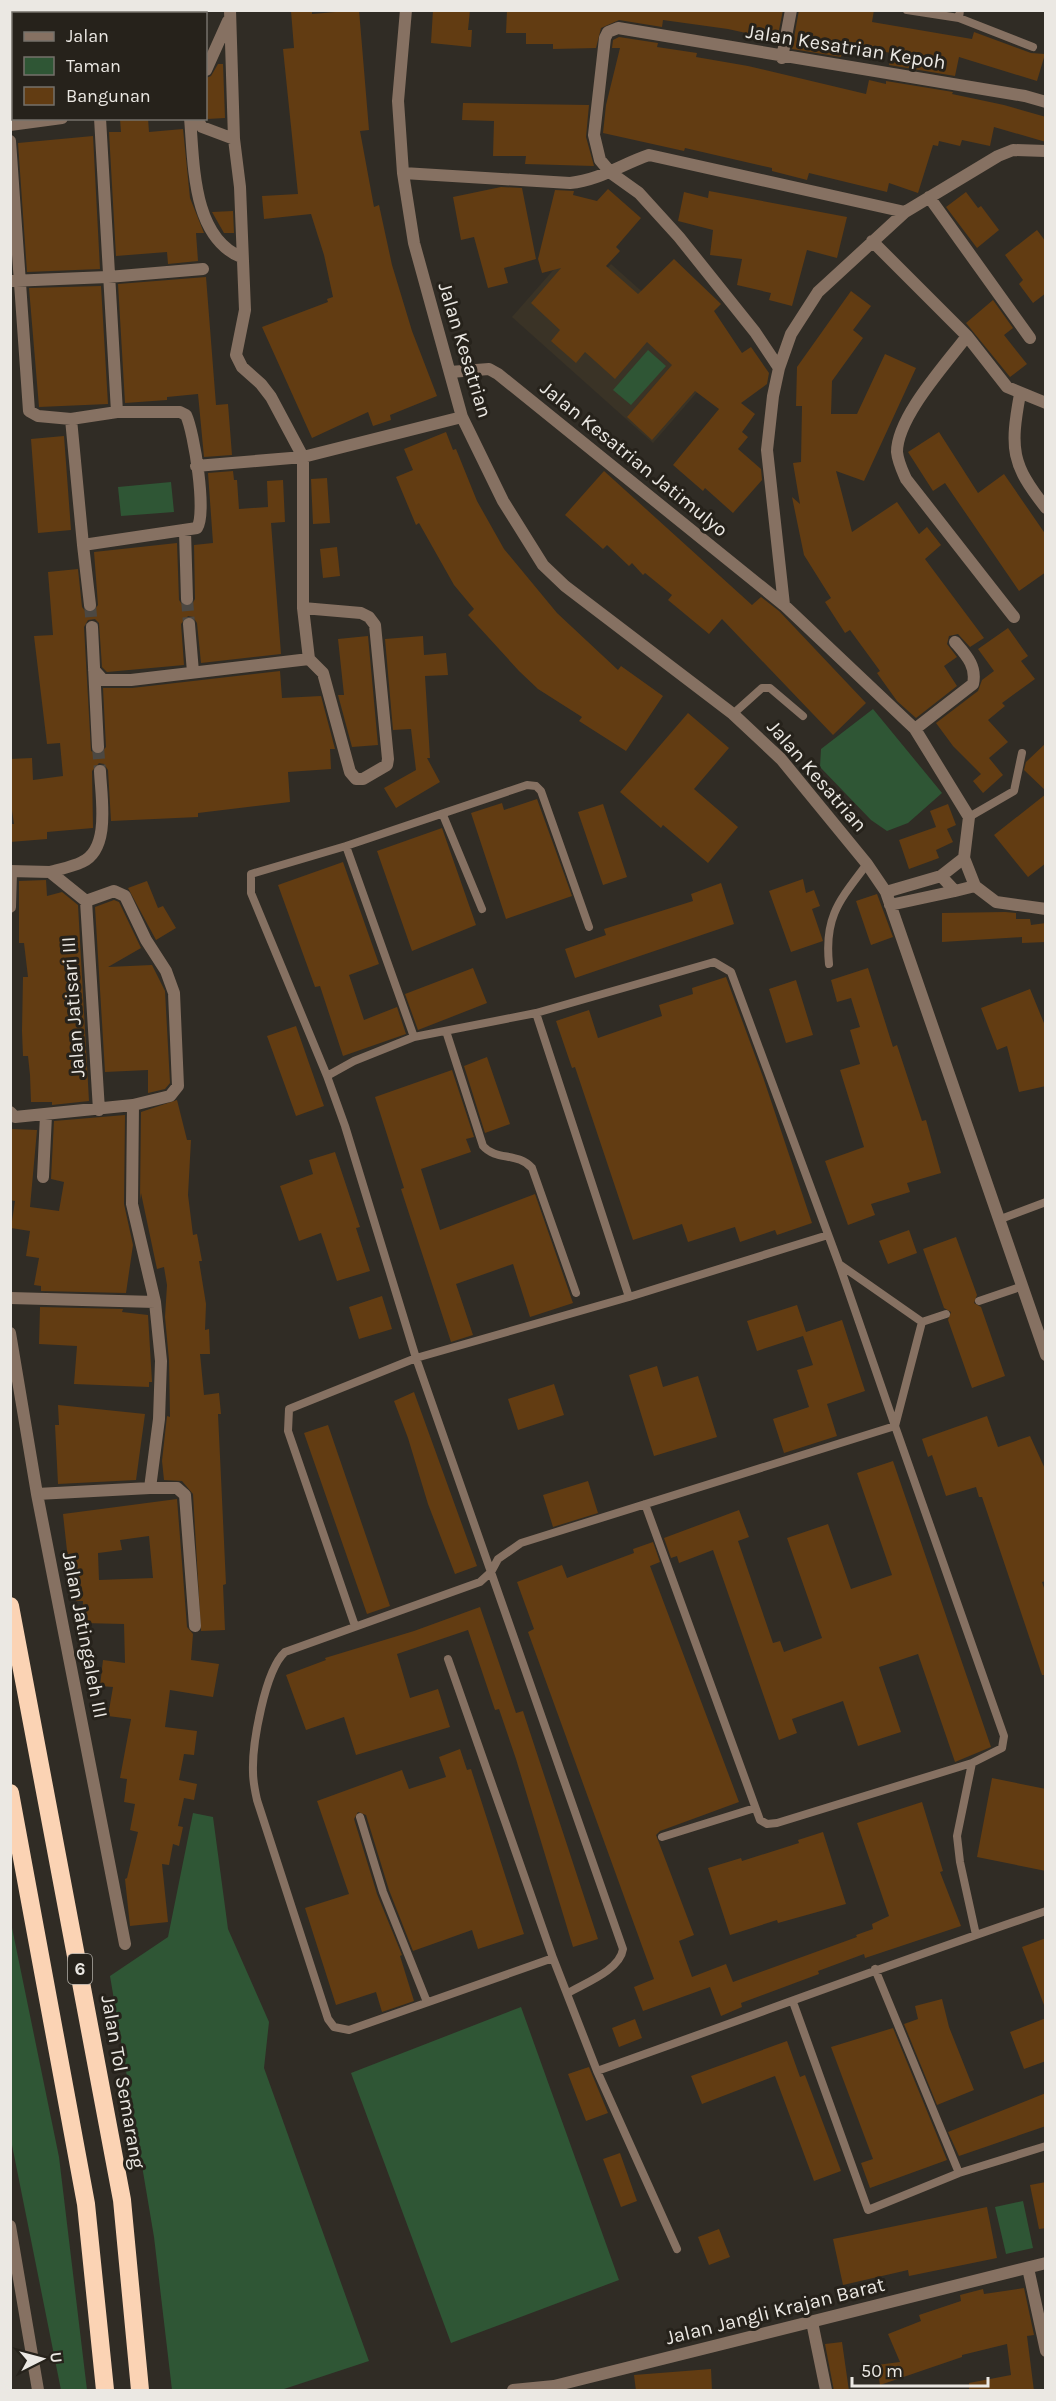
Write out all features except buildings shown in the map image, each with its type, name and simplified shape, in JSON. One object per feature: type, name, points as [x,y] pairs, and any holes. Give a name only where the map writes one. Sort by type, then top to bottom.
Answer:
[{"type":"highway","name":"Jalan Tol Semarang","points":[[10,1606],[122,2200],[140,2391]]},
{"type":"highway","name":"6","points":[[10,1794],[86,2204],[105,2391]]},
{"type":"street","name":"Jalan Kesatrian","points":[[406,10],[398,101],[404,173],[414,243],[462,417],[503,501],[543,565],[565,586],[734,714],[781,759],[867,864],[886,892],[1046,1355]]},
{"type":"street","points":[[783,58],[791,10]]},
{"type":"street","points":[[207,68],[230,15]]},
{"type":"street","points":[[230,15],[234,139],[240,187],[241,257],[245,310],[236,355],[242,367],[261,384],[271,397],[303,457],[303,608],[309,659],[323,673],[350,772],[356,779],[363,779],[387,765],[388,759],[375,625],[369,617],[361,613],[303,608]]},
{"type":"street","name":"Jalan Kesatrian Kepoh","points":[[611,173],[597,153],[594,135],[604,38],[612,29],[1024,96],[1046,102]]},
{"type":"street","points":[[10,125],[45,120]]},
{"type":"street","points":[[100,120],[117,412]]},
{"type":"street","points":[[190,120],[203,212],[217,241],[241,257]]},
{"type":"street","points":[[197,120],[202,127],[234,139]]},
{"type":"street","points":[[10,141],[16,281],[29,411],[38,416],[71,419],[117,412],[185,414],[188,419],[202,517],[197,528],[83,545]]},
{"type":"street","points":[[784,604],[767,450],[773,396],[779,368],[791,334],[807,307],[830,280],[904,212],[998,156],[1013,150],[1046,151]]},
{"type":"street","points":[[404,173],[570,183],[587,181],[611,173],[649,155],[904,212]]},
{"type":"street","points":[[611,173],[639,193],[678,237],[755,332],[779,368]]},
{"type":"street","points":[[929,197],[1030,338]]},
{"type":"street","points":[[872,241],[967,336],[1007,387],[1046,403]]},
{"type":"street","points":[[16,281],[108,277],[203,269]]},
{"type":"street","points":[[967,336],[902,430],[897,451],[906,479],[1014,617]]},
{"type":"street","name":"Jalan Kesatrian Jatimulyo","points":[[450,372],[489,369],[498,374],[784,604],[915,729],[969,817]]},
{"type":"street","points":[[1020,394],[1014,429],[1014,452],[1023,480],[1046,508]]},
{"type":"street","points":[[196,466],[303,457],[462,417]]},
{"type":"street","points":[[71,419],[90,605]]},
{"type":"street","points":[[185,531],[187,599]]},
{"type":"street","points":[[189,624],[193,672]]},
{"type":"street","points":[[92,627],[98,747]]},
{"type":"street","points":[[915,729],[973,684],[975,676],[972,664],[955,642]]},
{"type":"street","points":[[94,670],[100,678],[107,681],[309,659]]},
{"type":"street","points":[[10,908],[11,871],[50,872],[83,862],[96,851],[100,836],[100,771]]},
{"type":"street","points":[[969,817],[964,858],[975,886],[996,902],[1046,909]]},
{"type":"street","points":[[886,892],[941,876],[964,858]]},
{"type":"street","points":[[10,1112],[15,1118],[133,1105],[170,1096],[178,1086],[174,993],[166,971],[146,940],[125,896],[114,891],[86,901],[50,872]]},
{"type":"street","points":[[941,876],[955,891]]},
{"type":"street","points":[[890,905],[975,886]]},
{"type":"street","name":"Jalan Jatisari III","points":[[86,901],[99,1110]]},
{"type":"street","points":[[133,1105],[132,1204],[155,1302],[161,1361],[159,1419],[150,1488]]},
{"type":"street","points":[[44,1177],[46,1114]]},
{"type":"street","points":[[10,1298],[155,1302]]},
{"type":"street","name":"Jalan Jatingaleh III","points":[[10,1333],[37,1494],[125,1944]]},
{"type":"street","points":[[37,1494],[177,1488],[185,1495],[195,1626]]},
{"type":"street","points":[[10,2226],[38,2391]]},
{"type":"street","name":"Jalan Jangli Krajan Barat","points":[[513,2391],[554,2388],[1046,2263]]},
{"type":"street","points":[[1028,2268],[1046,2351]]},
{"type":"street","points":[[812,2322],[826,2391]]},
{"type":"lane","points":[[907,10],[960,14],[1034,47]]},
{"type":"lane","points":[[734,714],[762,688],[770,688],[803,716]]},
{"type":"lane","points":[[969,817],[1014,791],[1022,753]]},
{"type":"lane","points":[[568,1993],[615,1965],[621,1957],[622,1949],[416,1358],[345,1126],[327,1076],[251,893],[251,874],[443,815],[527,785],[536,786],[541,791],[589,927]]},
{"type":"lane","points":[[443,815],[482,909]]},
{"type":"lane","points":[[346,846],[414,1037]]},
{"type":"lane","points":[[829,964],[826,939],[836,904],[867,864]]},
{"type":"lane","points":[[327,1076],[414,1037],[536,1012],[704,964],[714,962],[721,964],[731,972],[839,1264],[1004,1736],[1002,1748],[972,1762],[777,1822],[767,1824],[760,1820],[645,1504]]},
{"type":"lane","points":[[536,1012],[629,1297]]},
{"type":"lane","points":[[446,1030],[483,1146],[493,1154],[526,1161],[532,1168],[576,1293]]},
{"type":"lane","points":[[998,1220],[1046,1202]]},
{"type":"lane","points":[[355,1626],[288,1431],[289,1409],[416,1358],[629,1297],[828,1235]]},
{"type":"lane","points":[[839,1264],[922,1322]]},
{"type":"lane","points":[[979,1301],[1023,1286]]},
{"type":"lane","points":[[922,1322],[946,1314]]},
{"type":"lane","points":[[895,1426],[922,1322]]},
{"type":"lane","points":[[553,1958],[349,2030],[334,2027],[328,2019],[257,1800],[253,1771],[265,1690],[277,1660],[285,1652],[480,1582],[491,1572],[498,1559],[521,1542],[895,1426]]},
{"type":"lane","points":[[448,1659],[553,1958],[597,2071],[676,2249]]},
{"type":"lane","points":[[972,1762],[957,1836],[960,1862],[976,1935]]},
{"type":"lane","points":[[662,1837],[755,1808]]},
{"type":"lane","points":[[360,1817],[383,1892],[427,2002]]},
{"type":"lane","points":[[597,2071],[793,2002],[874,1969],[1046,1911]]},
{"type":"lane","points":[[874,1969],[959,2174]]},
{"type":"lane","points":[[793,2002],[868,2210],[959,2174],[1046,2146]]},
{"type":"shaded area","points":[[570,251],[600,276],[611,264],[694,338],[711,376],[653,443],[512,317]]},
{"type":"green space","points":[[648,350],[666,366],[631,405],[613,390]]},
{"type":"green space","points":[[171,482],[174,512],[121,516],[118,487]]},
{"type":"green space","points":[[873,709],[942,793],[908,823],[887,831],[871,820],[820,767],[821,749]]},
{"type":"green space","points":[[193,1813],[213,1817],[228,1929],[269,2022],[264,2068],[369,2361],[281,2390],[172,2390],[154,2237],[110,1976],[168,1937]]},
{"type":"green space","points":[[10,1918],[59,2157],[87,2390],[61,2390],[11,2140]]},
{"type":"green space","points":[[521,2007],[619,2280],[451,2343],[351,2073]]},
{"type":"green space","points":[[1023,2201],[1033,2248],[1006,2254],[995,2207]]},
{"type":"tunnel","points":[[187,599],[189,624]]},
{"type":"tunnel","points":[[90,605],[92,627]]},
{"type":"tunnel","points":[[98,747],[100,771]]}]
